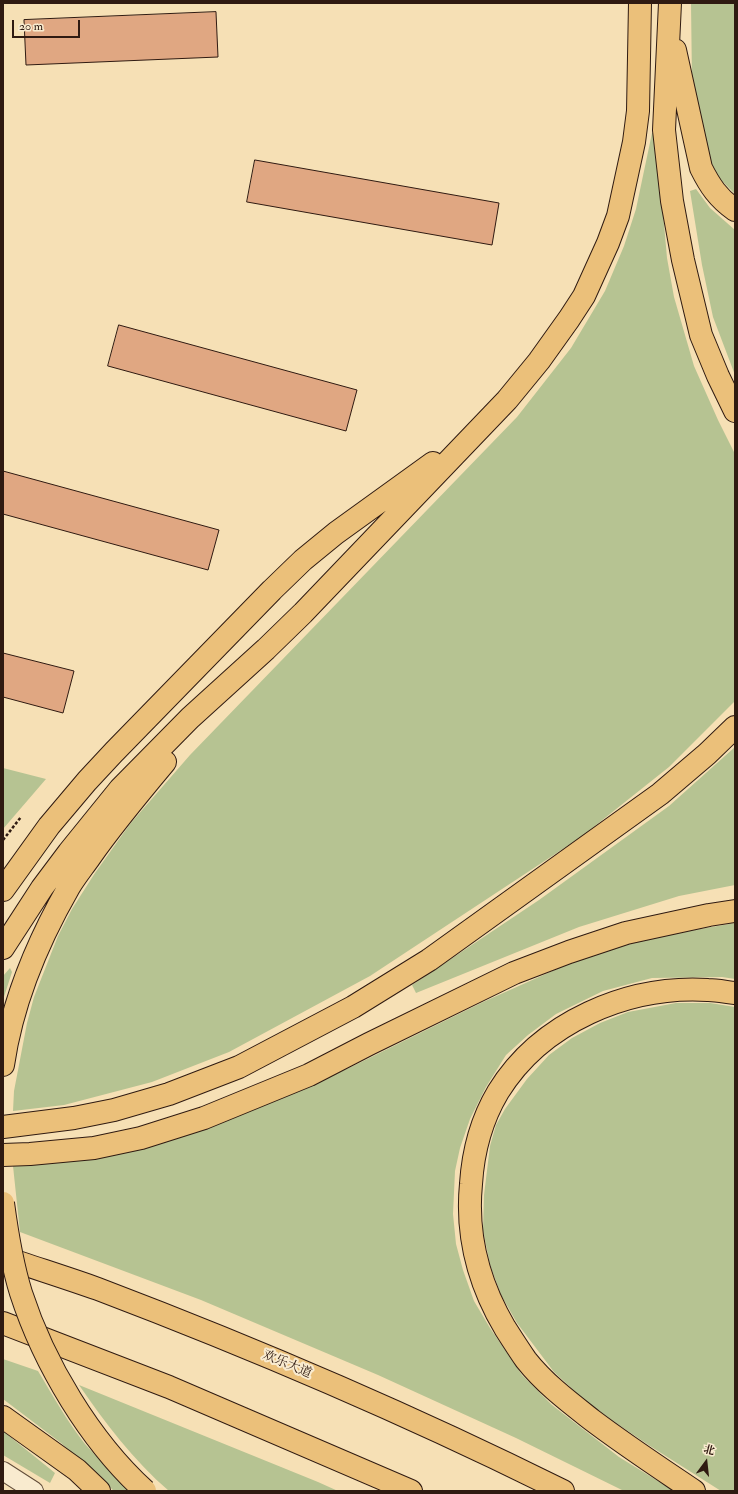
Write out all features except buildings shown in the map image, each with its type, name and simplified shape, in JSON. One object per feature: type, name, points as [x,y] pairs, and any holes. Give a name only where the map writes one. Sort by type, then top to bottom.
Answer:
[{"type":"highway","points":[[3,1065],[16,1010],[26,978],[56,912],[70,886],[112,825],[180,744],[266,649],[507,400],[539,361],[584,296],[608,243],[618,216],[634,142],[638,111],[640,3]]},
{"type":"highway","points":[[670,13],[701,168],[710,186],[724,203],[735,210]]},
{"type":"highway","points":[[670,13],[664,130],[672,201],[683,260],[701,335],[718,376],[735,411]]},
{"type":"highway","points":[[3,890],[49,826],[114,752],[293,570],[336,533],[369,508],[470,437]]},
{"type":"highway","points":[[3,948],[42,888],[120,789],[190,718],[266,649]]},
{"type":"highway","points":[[3,1127],[74,1118],[114,1110],[169,1094],[239,1067],[353,1007],[429,960],[660,794],[707,754],[735,727]]},
{"type":"highway","points":[[3,1155],[94,1148],[141,1138],[204,1118],[309,1075],[514,973],[569,952],[626,933],[709,914],[735,911]]},
{"type":"highway","points":[[694,1491],[613,1436],[575,1407],[546,1382],[526,1360],[505,1327],[488,1294],[471,1238],[469,1215],[472,1166],[487,1114],[499,1091],[512,1073],[542,1042],[565,1026],[588,1013],[644,995],[682,990],[708,990],[735,993]]},
{"type":"highway","points":[[3,1204],[21,1293],[46,1354],[87,1426],[145,1491]]},
{"type":"highway","name":"欢乐大道","points":[[3,1257],[97,1289],[242,1346],[352,1392],[563,1491]]},
{"type":"highway","points":[[3,1323],[169,1386],[411,1491]]},
{"type":"highway","points":[[3,1417],[77,1470],[99,1491]]},
{"type":"street","points":[[3,1471],[34,1491]]},
{"type":"path","points":[[3,840],[21,817]]},
{"type":"green space","points":[[691,3],[735,3],[735,194],[718,177],[709,161],[692,82]]},
{"type":"green space","points":[[652,133],[656,133],[667,258],[674,297],[694,366],[735,454],[735,701],[669,767],[581,837],[370,976],[229,1052],[152,1082],[64,1105],[13,1111],[14,1091],[27,1023],[34,997],[58,936],[72,909],[95,873],[130,824],[190,755],[517,417],[571,348],[605,291],[624,246],[636,209]]},
{"type":"green space","points":[[696,189],[710,208],[735,230],[735,375],[713,317],[702,265],[690,191]]},
{"type":"green space","points":[[735,747],[735,885],[679,896],[579,927],[416,993],[412,985],[539,900],[669,806]]},
{"type":"green space","points":[[3,768],[46,779],[3,829]]},
{"type":"green space","points":[[735,923],[735,979],[722,977],[652,978],[603,991],[556,1014],[528,1035],[506,1055],[486,1087],[470,1119],[460,1148],[455,1171],[453,1214],[456,1244],[463,1270],[474,1301],[490,1328],[522,1375],[552,1405],[619,1457],[674,1491],[624,1491],[516,1438],[378,1375],[201,1300],[20,1232],[13,1166],[56,1162],[133,1151],[221,1123],[349,1068],[483,1002],[577,960],[640,941]]},
{"type":"green space","points":[[10,968],[12,972],[3,1000],[3,976]]},
{"type":"green space","points":[[676,1003],[710,1003],[735,1007],[735,1491],[721,1491],[650,1446],[583,1399],[554,1372],[517,1323],[501,1295],[490,1265],[483,1230],[484,1195],[490,1146],[496,1125],[505,1109],[527,1079],[549,1055],[572,1038],[600,1023],[628,1012]]},
{"type":"green space","points":[[3,1359],[38,1371],[78,1435],[130,1491],[114,1491],[61,1443],[3,1399]]},
{"type":"green space","points":[[79,1385],[338,1491],[169,1491],[132,1454],[99,1414]]},
{"type":"green space","points":[[3,1431],[55,1473],[50,1483],[3,1455]]}]
